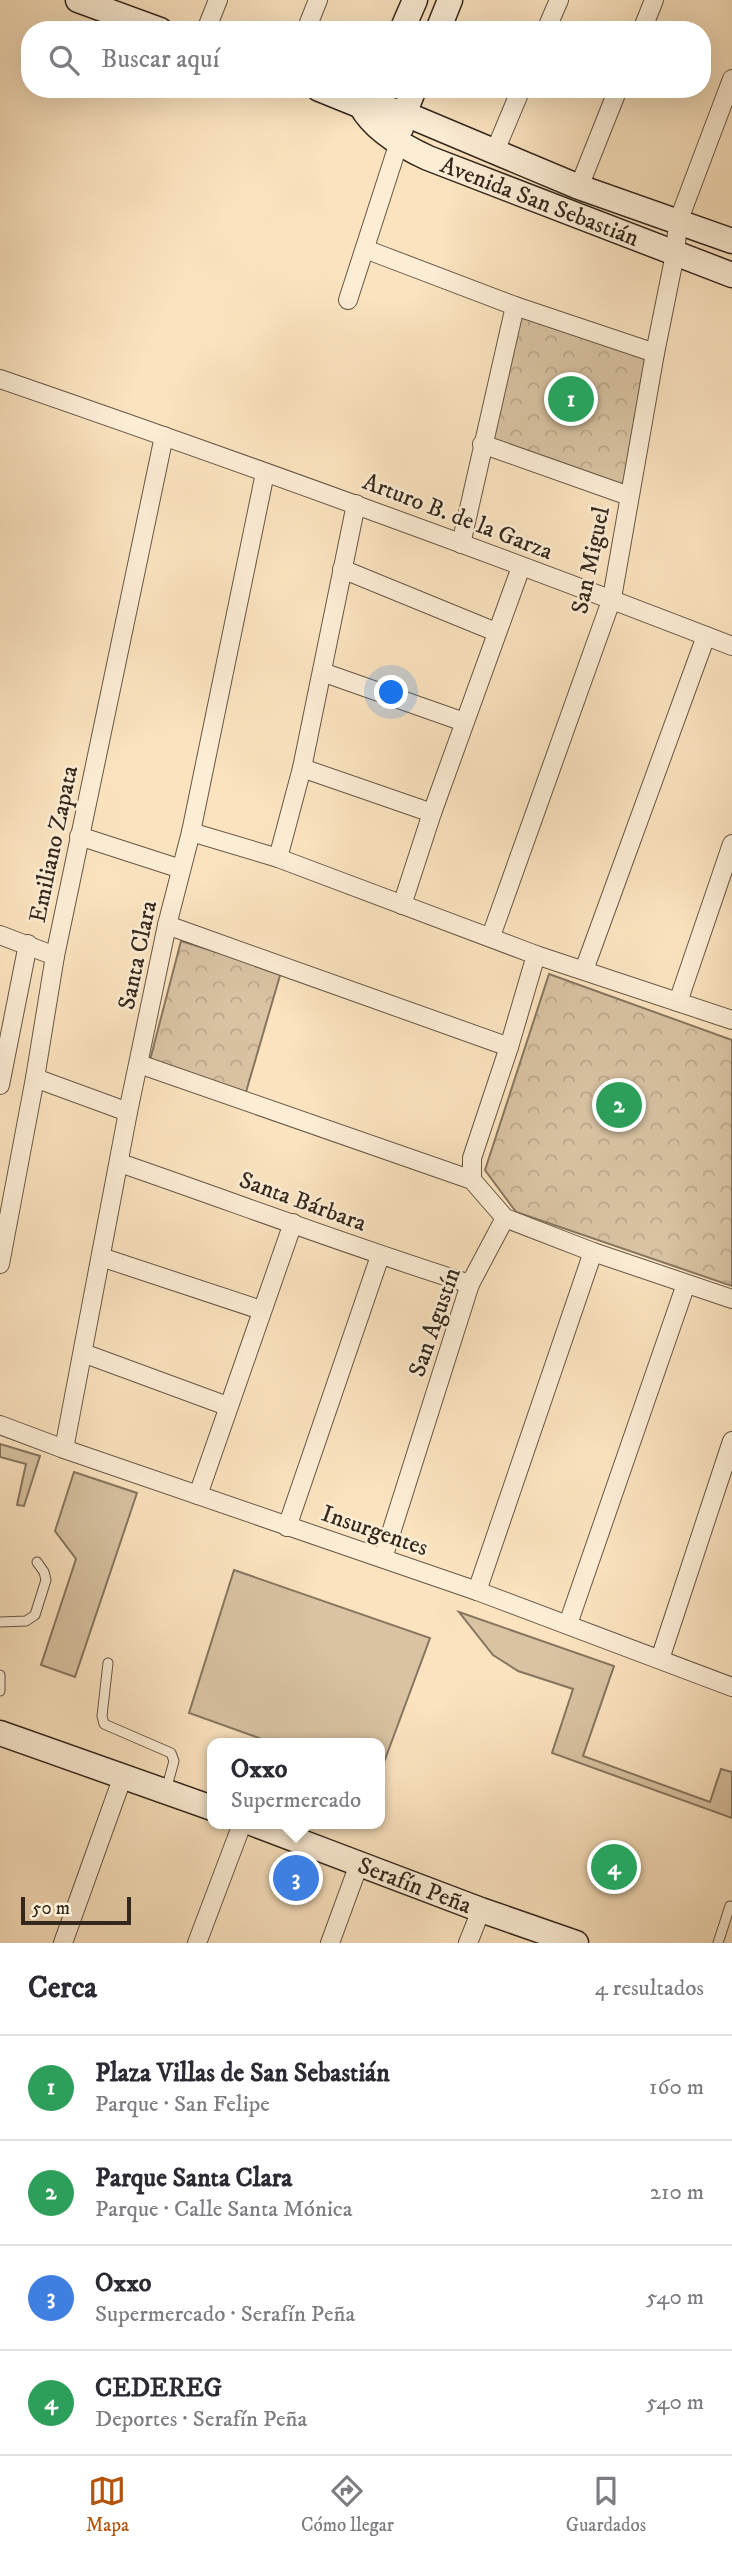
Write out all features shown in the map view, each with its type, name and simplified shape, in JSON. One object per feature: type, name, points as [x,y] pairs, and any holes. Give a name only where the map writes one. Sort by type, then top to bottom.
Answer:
[{"type":"main road","points":[[78,0],[111,6],[142,21]]},
{"type":"main road","points":[[406,21],[415,0]]},
{"type":"main road","points":[[442,21],[450,0]]},
{"type":"main road","name":"Avenida San Sebastián","points":[[349,98],[404,114],[579,187],[732,241]]},
{"type":"main road","points":[[399,142],[404,114],[410,98]]},
{"type":"main road","name":"Avenida San Sebastián","points":[[369,104],[399,142],[428,158],[732,275]]},
{"type":"main road","points":[[1,1735],[207,1806]]},
{"type":"main road","name":"Serafín Peña","points":[[267,1829],[576,1943]]},
{"type":"street","points":[[210,21],[218,0]]},
{"type":"street","points":[[310,21],[318,0]]},
{"type":"street","points":[[550,21],[559,0]]},
{"type":"street","points":[[646,21],[654,0]]},
{"type":"street","name":"San Miguel","points":[[491,936],[612,598],[675,254],[678,222],[732,79]]},
{"type":"street","points":[[495,152],[517,98]]},
{"type":"street","points":[[579,187],[614,98]]},
{"type":"street","points":[[348,300],[399,142]]},
{"type":"street","points":[[365,250],[515,306],[655,353]]},
{"type":"street","points":[[461,544],[515,306]]},
{"type":"street","name":"Arturo B. de la Garza","points":[[0,379],[356,504],[521,568],[612,598],[732,646]]},
{"type":"street","name":"Emiliano Zapata","points":[[0,1264],[55,956],[164,436]]},
{"type":"street","points":[[482,444],[629,496]]},
{"type":"street","name":"Santa Clara","points":[[64,1449],[128,1112],[167,925],[191,832],[265,473]]},
{"type":"street","points":[[278,858],[302,768],[356,504]]},
{"type":"street","points":[[402,905],[464,722],[521,568]]},
{"type":"street","points":[[342,569],[496,632]]},
{"type":"street","points":[[584,970],[706,636]]},
{"type":"street","points":[[322,672],[464,722]]},
{"type":"street","points":[[302,768],[432,813]]},
{"type":"street","points":[[191,832],[278,858],[536,955],[732,1020]]},
{"type":"street","points":[[79,836],[181,869]]},
{"type":"street","points":[[678,1002],[732,844]]},
{"type":"street","points":[[167,925],[509,1046]]},
{"type":"street","points":[[0,935],[55,956]]},
{"type":"street","points":[[0,1085],[28,944]]},
{"type":"street","points":[[472,1180],[472,1158],[536,955]]},
{"type":"street","points":[[139,1064],[472,1180],[505,1218],[732,1300]]},
{"type":"street","points":[[35,1078],[128,1112]]},
{"type":"street","name":"Santa Bárbara","points":[[120,1163],[380,1256],[470,1284]]},
{"type":"street","name":"San Agustín","points":[[383,1558],[470,1284],[505,1218]]},
{"type":"street","points":[[198,1495],[293,1223]]},
{"type":"street","points":[[477,1591],[593,1252]]},
{"type":"street","points":[[287,1527],[380,1256]]},
{"type":"street","points":[[102,1258],[261,1310]]},
{"type":"street","points":[[568,1624],[686,1284]]},
{"type":"street","points":[[83,1353],[227,1406]]},
{"type":"street","name":"Insurgentes","points":[[0,1425],[477,1591],[732,1687]]},
{"type":"street","points":[[660,1659],[732,1441]]},
{"type":"street","points":[[63,1943],[123,1776]]},
{"type":"street","points":[[197,1943],[240,1829]]},
{"type":"street","points":[[330,1943],[359,1864]]},
{"type":"street","points":[[468,1943],[481,1910]]},
{"type":"lane","points":[[0,1622],[20,1623],[35,1615],[46,1580],[37,1562]]},
{"type":"lane","points":[[108,1663],[102,1716],[104,1724],[171,1753],[174,1761],[166,1791]]},
{"type":"lane","points":[[0,1675],[0,1691]]},
{"type":"lane","points":[[718,1943],[730,1906]]},
{"type":"green space","points":[[521,311],[652,355],[625,485],[490,443]]},
{"type":"green space","points":[[181,941],[281,972],[246,1092],[150,1060]]},
{"type":"green space","points":[[549,974],[732,1040],[732,1286],[516,1212],[485,1170]]},
{"type":"green space","points":[[0,1444],[40,1456],[24,1506],[17,1505],[26,1464],[0,1457]]},
{"type":"green space","points":[[74,1472],[137,1493],[75,1677],[41,1665],[76,1559],[55,1531]]},
{"type":"green space","points":[[234,1570],[430,1638],[385,1760],[385,1738],[259,1738],[189,1713]]},
{"type":"green space","points":[[459,1612],[614,1666],[583,1756],[710,1802],[721,1769],[732,1772],[732,1818],[552,1753],[573,1689],[518,1671],[493,1655]]},
{"type":"place","name":"Plaza Villas de San Sebastián","points":[[571,399]]},
{"type":"place","name":"Parque Santa Clara","points":[[619,1105]]},
{"type":"place","name":"CEDEREG","points":[[614,1867]]},
{"type":"place","name":"Oxxo","points":[[296,1878]]}]
